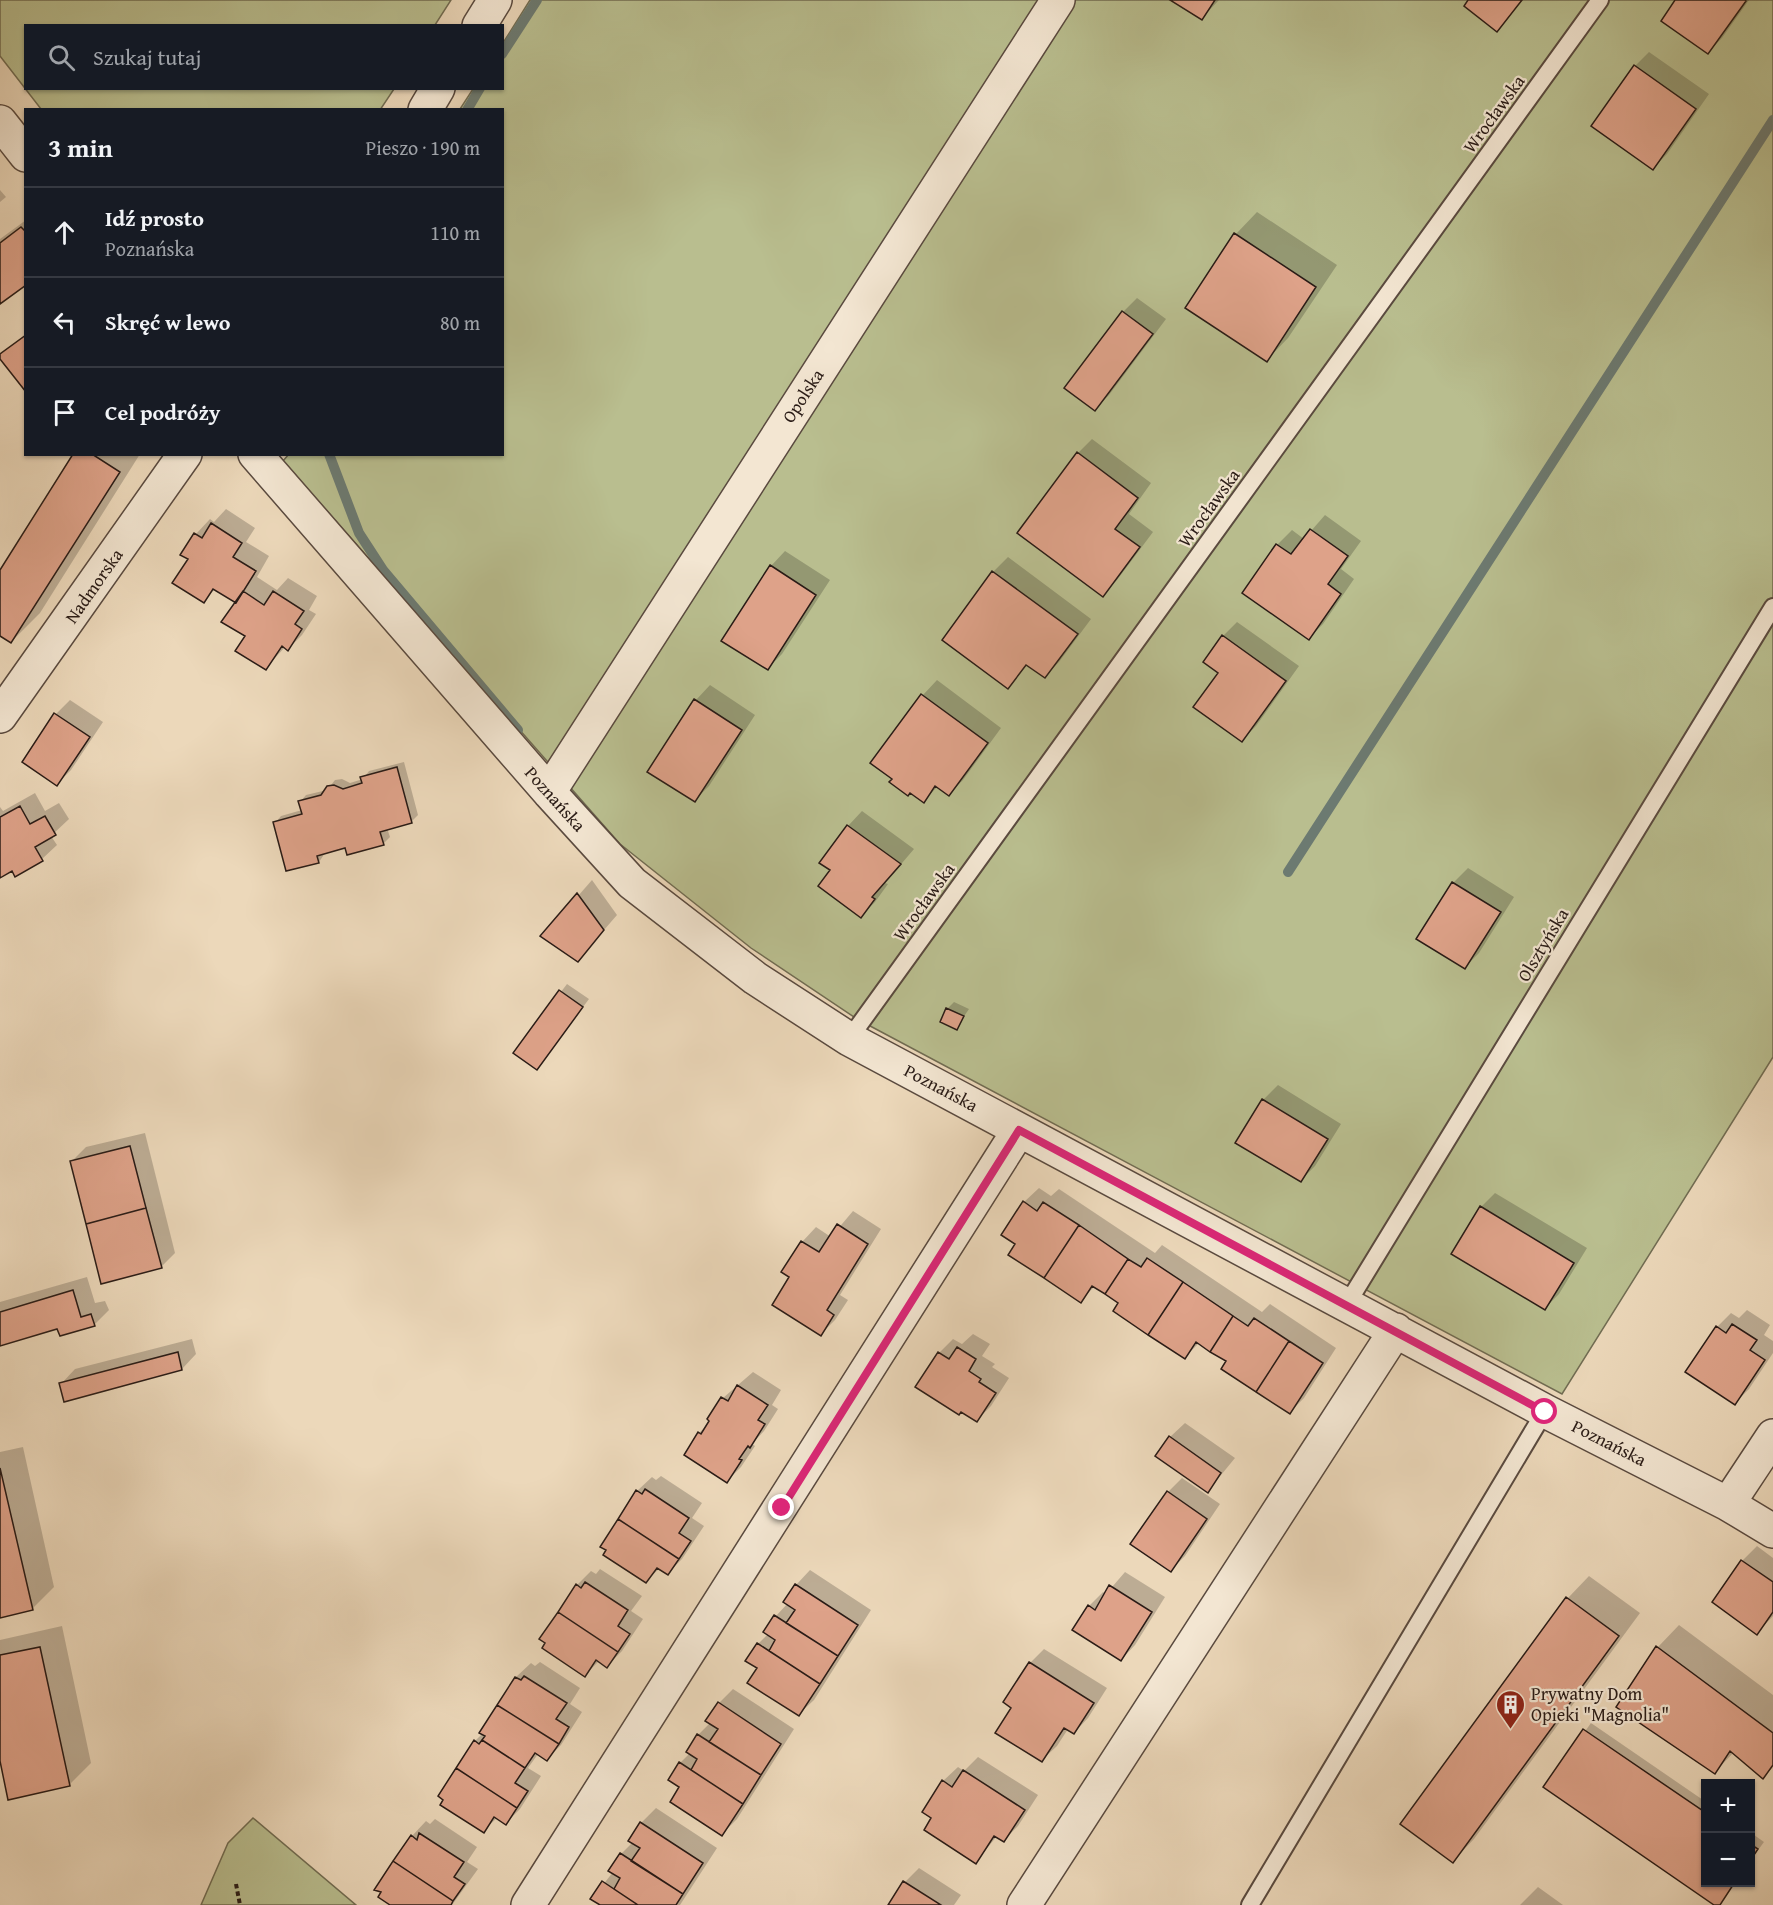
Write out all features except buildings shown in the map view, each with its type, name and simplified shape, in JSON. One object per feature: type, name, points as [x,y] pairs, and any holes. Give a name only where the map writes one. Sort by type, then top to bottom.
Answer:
[{"type":"street","points":[[480,24],[495,0]]},
{"type":"street","name":"Opolska","points":[[549,792],[1058,0]]},
{"type":"street","points":[[426,108],[437,90]]},
{"type":"street","points":[[0,122],[24,152]]},
{"type":"street","name":"Nadmorska","points":[[0,716],[184,456]]},
{"type":"street","name":"Poznańska","points":[[257,456],[549,792],[632,883],[754,978],[849,1039],[1396,1330],[1545,1412],[1728,1504],[1773,1531]]},
{"type":"street","points":[[528,1905],[1019,1130]]},
{"type":"street","points":[[1024,1905],[1396,1330]]},
{"type":"street","points":[[1728,1504],[1773,1436]]},
{"type":"lane","name":"Wrocławska","points":[[849,1039],[1600,0]]},
{"type":"lane","name":"Olsztyńska","points":[[1347,1304],[1773,608]]},
{"type":"lane","points":[[1250,1905],[1545,1412]]},
{"type":"path","points":[[236,1884],[240,1905]]},
{"type":"green space","points":[[0,0],[451,0],[436,24],[24,24],[24,87],[0,56]]},
{"type":"green space","points":[[530,0],[1773,0],[1773,1057],[1562,1394],[857,1019],[751,948],[620,844],[283,461],[287,456],[504,456],[504,108],[461,108],[472,90],[504,90],[504,41]]},
{"type":"green space","points":[[26,90],[393,90],[381,108],[40,108]]},
{"type":"green space","points":[[253,1818],[356,1905],[201,1905],[228,1843]]},
{"type":"waterway","points":[[504,51],[537,0]]},
{"type":"waterway","points":[[468,108],[479,90]]},
{"type":"waterway","points":[[1288,872],[1773,120]]},
{"type":"waterway","points":[[330,456],[359,533],[383,570],[518,730]]},
{"type":"place","name":"Prywatny Dom Opieki \"Magnolia\"","points":[[1510,1730]]},
{"type":"route","points":[[782,1508],[1019,1130],[1396,1330],[1545,1412]]}]
